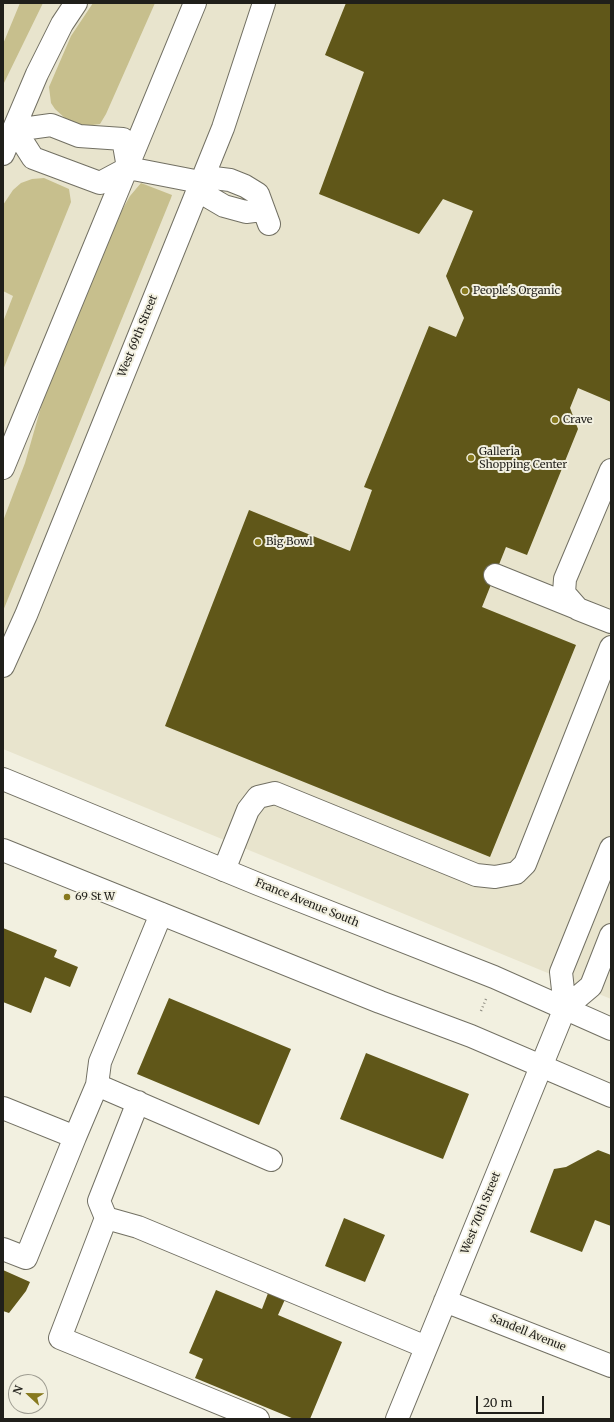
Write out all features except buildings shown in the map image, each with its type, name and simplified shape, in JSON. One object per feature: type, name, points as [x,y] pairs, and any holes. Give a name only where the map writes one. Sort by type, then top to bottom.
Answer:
[{"type":"street","points":[[3,154],[9,130],[62,24],[76,3]]},
{"type":"street","points":[[3,468],[195,3]]},
{"type":"street","name":"West 69th Street","points":[[3,666],[32,600],[223,128],[264,3]]},
{"type":"street","points":[[9,130],[50,125],[79,136],[123,139],[128,168]]},
{"type":"street","points":[[9,130],[33,158],[100,183],[128,168],[200,182],[207,196],[224,206],[266,217]]},
{"type":"street","points":[[578,609],[564,593],[565,579],[611,470]]},
{"type":"street","points":[[495,575],[611,622]]},
{"type":"street","points":[[224,870],[248,810],[258,797],[275,794],[476,875],[495,877],[516,873],[525,864],[605,680],[611,647]]},
{"type":"street","name":"France Avenue South","points":[[3,778],[224,870],[565,1008],[611,1029]]},
{"type":"street","name":"West 70th Street","points":[[397,1419],[565,1008],[561,972],[611,848]]},
{"type":"street","points":[[3,850],[380,1002],[471,1036],[611,1096]]},
{"type":"street","points":[[3,1249],[26,1258],[97,1085],[100,1062],[161,914]]},
{"type":"street","name":"West 70th Street","points":[[565,1008],[591,986],[611,935]]},
{"type":"street","points":[[97,1085],[271,1160]]},
{"type":"street","points":[[138,1102],[99,1201],[106,1218],[60,1338],[258,1419]]},
{"type":"street","points":[[3,1108],[75,1137]]},
{"type":"street","points":[[106,1218],[138,1227],[426,1346]]},
{"type":"street","name":"Sandell Avenue","points":[[445,1300],[611,1366]]},
{"type":"path","points":[[481,1011],[486,998]]},
{"type":"shaded area","points":[[3,3],[611,3],[611,999],[3,749]]},
{"type":"shaded area","points":[[20,3],[43,3],[3,85],[3,44]]},
{"type":"shaded area","points":[[93,3],[155,3],[106,114],[100,124],[85,126],[66,119],[55,109],[51,103],[49,87],[71,36]]},
{"type":"shaded area","points":[[44,178],[69,189],[71,202],[3,370],[3,322],[13,296],[3,291],[3,205],[13,190],[21,183],[32,179]]},
{"type":"shaded area","points":[[141,183],[172,195],[3,611],[3,521],[25,463],[45,393],[113,226],[130,196]]},
{"type":"place","name":"People's Organic","points":[[465,291]]},
{"type":"place","name":"Crave","points":[[555,420]]},
{"type":"place","name":"Galleria Shopping Center","points":[[471,458]]},
{"type":"place","name":"Big Bowl","points":[[258,542]]},
{"type":"place","name":"69 St W","points":[[67,897]]}]
